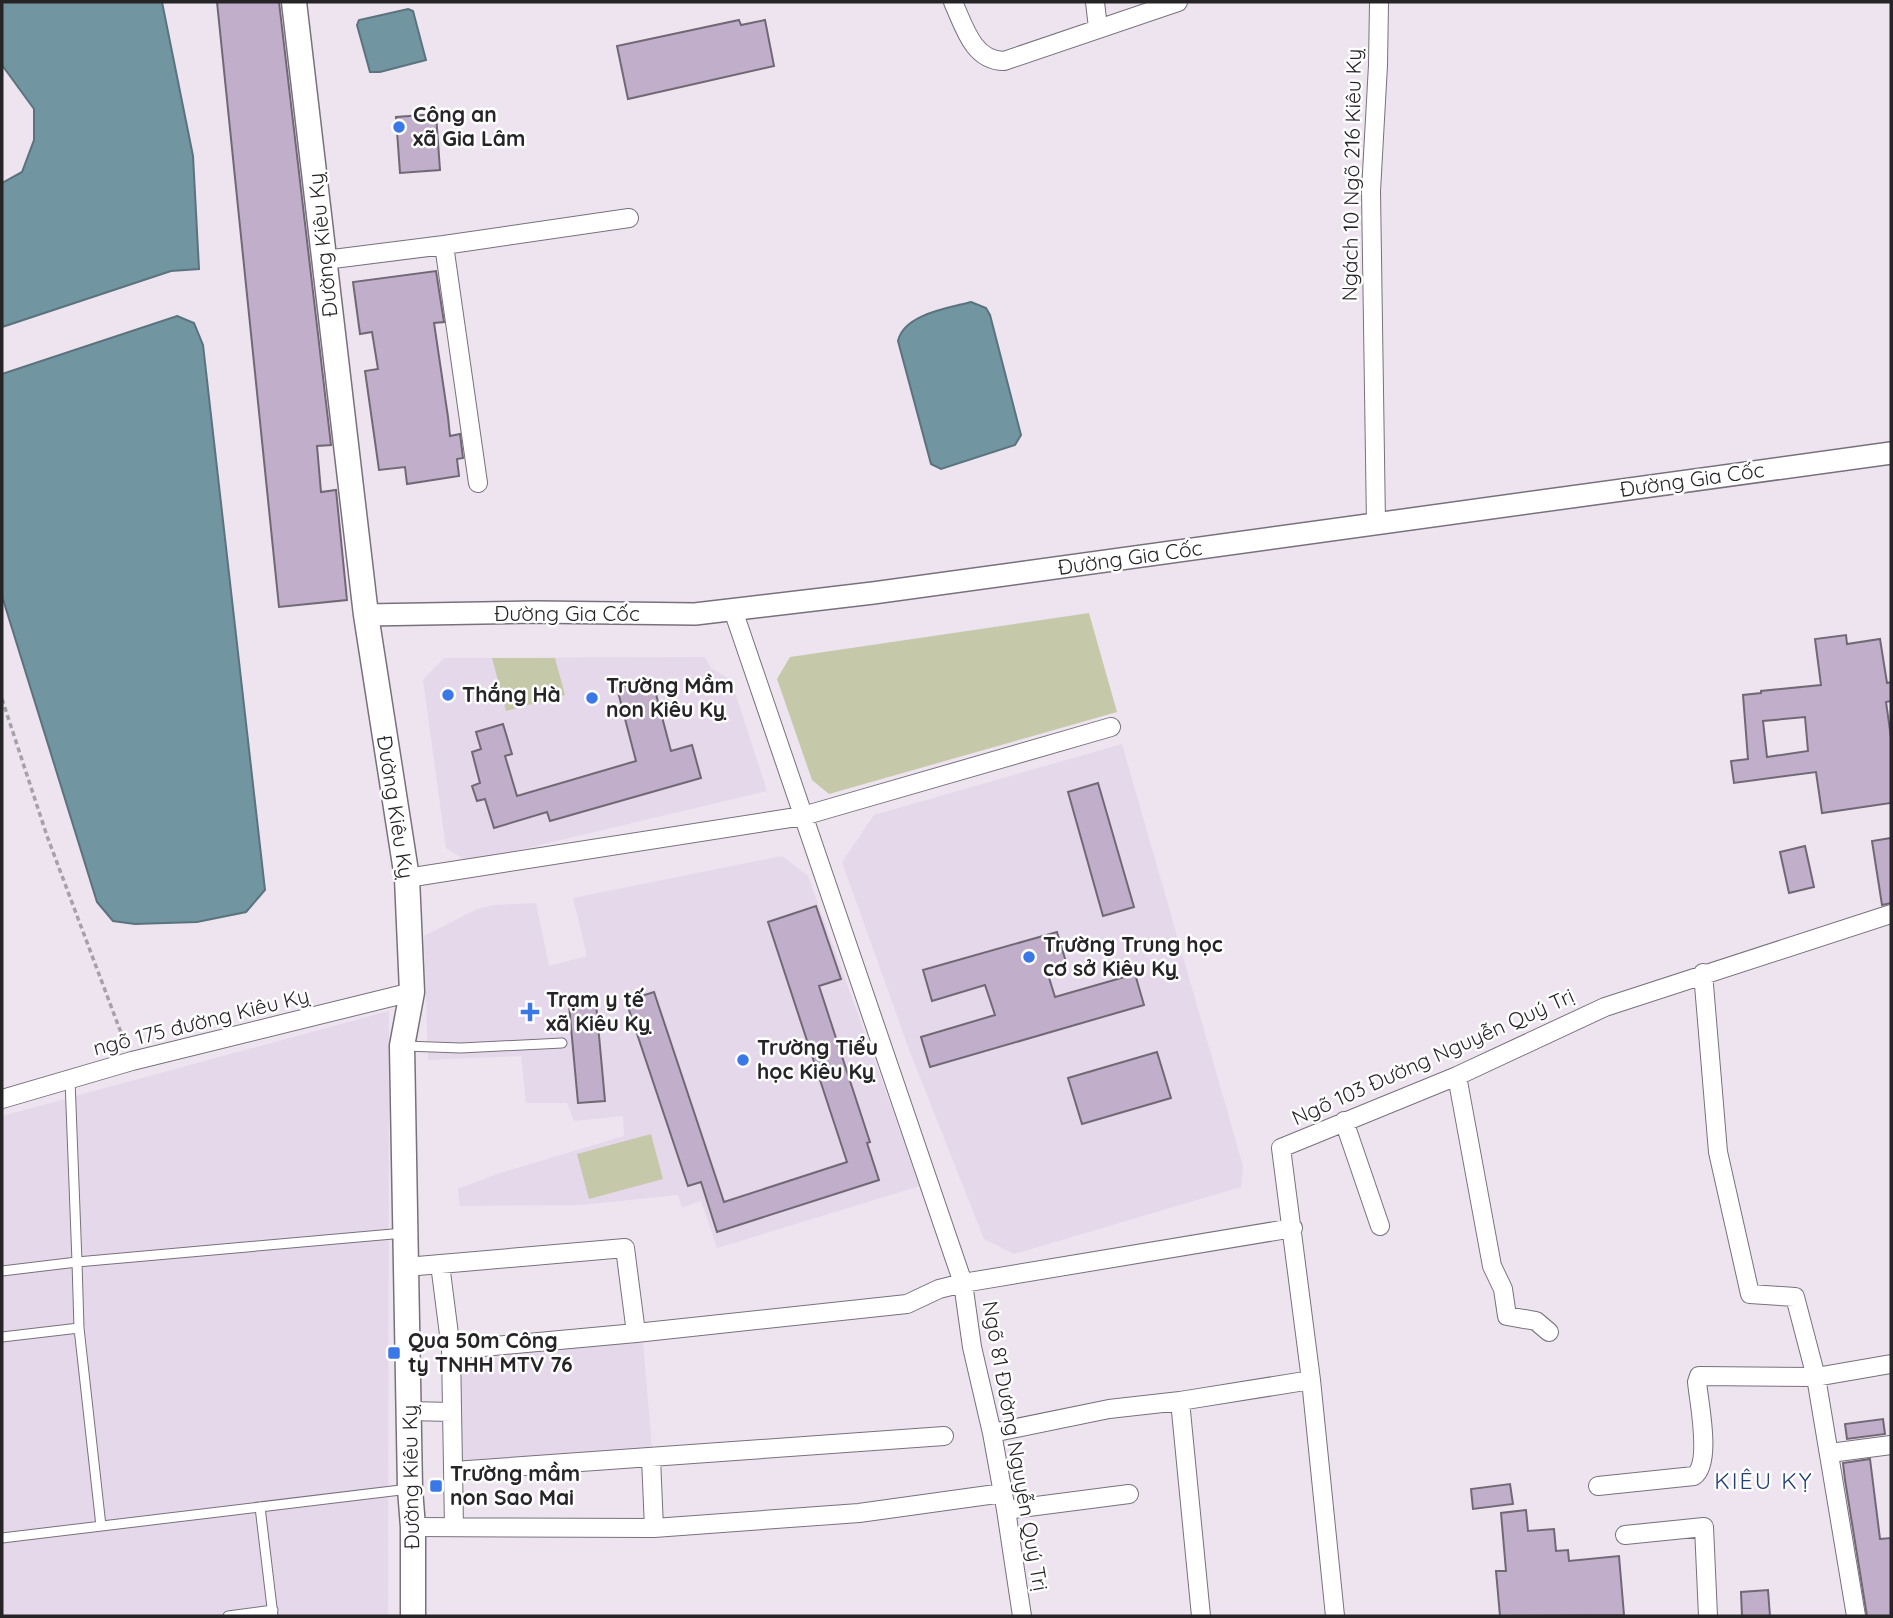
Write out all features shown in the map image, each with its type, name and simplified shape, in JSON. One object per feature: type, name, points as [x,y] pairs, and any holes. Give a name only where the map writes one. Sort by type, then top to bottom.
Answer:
[{"type":"main road","name":"Đường Kiêu Kỵ","points":[[295,2],[366,615],[407,878],[412,992],[402,1046],[413,1616]]},
{"type":"street","points":[[953,2],[973,45],[993,61],[1017,58],[1178,2]]},
{"type":"street","points":[[1095,2],[1098,28]]},
{"type":"street","name":"Ngách 10 Ngõ 216 Kiêu Kỵ","points":[[1376,524],[1371,191],[1379,2]]},
{"type":"street","points":[[325,260],[629,218]]},
{"type":"street","points":[[444,245],[478,482]]},
{"type":"street","name":"Đường Gia Cốc","points":[[366,615],[536,612],[695,614],[733,610],[1891,453]]},
{"type":"street","points":[[451,1350],[907,1304],[939,1289],[962,1283],[733,610]]},
{"type":"street","points":[[407,878],[803,816],[1111,727]]},
{"type":"street","name":"Ngõ 103 Đường Nguyễn Quý Trị","points":[[1335,1616],[1311,1380],[1281,1149],[1457,1076],[1605,1007],[1891,914]]},
{"type":"street","points":[[1703,973],[1718,1152],[1750,1294],[1796,1297],[1816,1377],[1856,1616]]},
{"type":"street","name":"ngõ 175 đường Kiêu Kỵ","points":[[2,1099],[132,1061],[412,992]]},
{"type":"street","points":[[1457,1076],[1492,1266],[1503,1289],[1507,1316],[1536,1321],[1549,1332]]},
{"type":"street","points":[[1344,1121],[1380,1226]]},
{"type":"street","name":"Ngõ 81 Đường Nguyễn Quý Trị","points":[[1022,1616],[1005,1502],[972,1347],[962,1283],[1293,1228]]},
{"type":"street","points":[[406,1267],[625,1248],[636,1333]]},
{"type":"street","points":[[440,1264],[451,1350],[454,1527]]},
{"type":"street","points":[[1598,1486],[1694,1476],[1699,1472],[1704,1455],[1699,1376],[1816,1377],[1891,1364]]},
{"type":"street","points":[[992,1433],[1109,1409],[1180,1401],[1311,1380]]},
{"type":"street","points":[[1180,1401],[1202,1616]]},
{"type":"street","points":[[409,1411],[452,1412]]},
{"type":"street","points":[[454,1471],[944,1436]]},
{"type":"street","points":[[1830,1453],[1891,1446]]},
{"type":"street","points":[[651,1458],[654,1528]]},
{"type":"street","points":[[413,1527],[654,1528],[1129,1494]]},
{"type":"street","points":[[1625,1535],[1704,1527],[1708,1616]]},
{"type":"lane","points":[[402,1046],[461,1048],[562,1043]]},
{"type":"lane","points":[[70,1080],[79,1328],[101,1526]]},
{"type":"lane","points":[[2,1271],[405,1233]]},
{"type":"lane","points":[[2,1337],[79,1328]]},
{"type":"lane","points":[[2,1538],[410,1489]]},
{"type":"lane","points":[[228,1616],[273,1613],[260,1507]]},
{"type":"path","points":[[2,699],[47,836],[132,1061]]},
{"type":"shaded area","points":[[705,657],[711,668],[731,680],[767,791],[468,862],[446,848],[423,680],[444,658]]},
{"type":"shaded area","name":"Trường Trung học cơ sở Kiêu Kỵ","points":[[1122,744],[1243,1166],[1241,1187],[1014,1254],[984,1239],[910,1052],[842,862],[874,815]]},
{"type":"shaded area","name":"Trường Tiểu học Kiêu Kỵ","points":[[782,856],[808,876],[920,1186],[717,1248],[701,1201],[682,1208],[678,1195],[582,1205],[460,1206],[458,1189],[497,1174],[624,1136],[623,1116],[574,1121],[567,1103],[526,1103],[521,1056],[428,1060],[424,936],[477,909],[494,905],[536,903],[549,966],[587,956],[573,898]]},
{"type":"shaded area","points":[[389,1011],[388,1616],[2,1616],[2,1116]]},
{"type":"shaded area","points":[[643,1342],[652,1448],[460,1462],[458,1356]]},
{"type":"green space","points":[[1089,613],[1117,712],[829,794],[812,780],[777,679],[790,657]]},
{"type":"green space","points":[[492,658],[555,658],[565,695],[506,711]]},
{"type":"green space","points":[[651,1134],[663,1179],[589,1199],[577,1154]]},
{"type":"water","points":[[2,2],[162,2],[193,156],[199,269],[171,271],[2,327],[2,183],[22,172],[34,140],[34,109],[2,65]]},
{"type":"water","points":[[408,9],[413,11],[426,60],[370,72],[357,25],[359,20]]},
{"type":"water","points":[[971,302],[986,308],[990,315],[1021,435],[1015,445],[941,469],[931,464],[898,341],[902,332],[918,318]]},
{"type":"water","points":[[177,316],[194,323],[203,345],[265,890],[246,912],[197,922],[135,924],[113,921],[97,902],[2,596],[2,374]]},
{"type":"building","points":[[217,2],[279,2],[331,445],[317,446],[321,492],[336,490],[347,600],[279,607]]},
{"type":"building","points":[[739,20],[741,25],[765,20],[774,66],[628,99],[617,46]]},
{"type":"building","points":[[436,114],[440,170],[400,173],[396,117]]},
{"type":"building","points":[[436,271],[444,322],[434,323],[450,436],[460,434],[463,458],[457,459],[459,476],[407,484],[405,467],[379,470],[365,371],[378,369],[372,332],[360,334],[353,282]]},
{"type":"building","points":[[1846,635],[1847,644],[1880,639],[1887,683],[1891,682],[1891,701],[1886,702],[1891,737],[1891,803],[1822,813],[1816,772],[1734,783],[1731,761],[1748,759],[1743,695],[1821,685],[1815,639]],"holes":[[[1805,717],[1808,751],[1767,757],[1763,721]]]},
{"type":"building","points":[[652,679],[671,751],[692,745],[701,778],[550,821],[547,812],[494,828],[485,799],[477,801],[472,786],[480,783],[472,752],[481,749],[476,732],[503,724],[512,754],[505,756],[517,796],[636,761],[617,688]]},
{"type":"building","points":[[1098,783],[1134,907],[1103,916],[1068,792]]},
{"type":"building","points":[[1891,838],[1891,903],[1882,905],[1872,841]]},
{"type":"building","points":[[1805,846],[1814,887],[1789,893],[1780,852]]},
{"type":"building","points":[[816,906],[841,979],[819,986],[870,1142],[867,1143],[879,1180],[717,1232],[701,1182],[688,1186],[626,1001],[654,992],[724,1202],[847,1162],[768,922]]},
{"type":"building","points":[[1057,932],[1066,962],[1046,968],[1055,997],[1135,974],[1144,1005],[930,1067],[921,1037],[995,1015],[985,985],[932,1001],[923,970]]},
{"type":"building","points":[[596,1003],[605,1101],[578,1103],[569,1005]]},
{"type":"building","points":[[1157,1052],[1171,1098],[1082,1124],[1068,1078]]},
{"type":"building","points":[[1883,1419],[1885,1434],[1847,1439],[1845,1424]]},
{"type":"building","points":[[1870,1459],[1880,1539],[1891,1538],[1891,1616],[1867,1616],[1845,1480],[1843,1463]]},
{"type":"building","points":[[1510,1484],[1513,1504],[1473,1509],[1471,1489]]},
{"type":"building","points":[[1526,1510],[1528,1531],[1554,1529],[1556,1551],[1568,1550],[1569,1561],[1619,1556],[1624,1615],[1500,1616],[1496,1571],[1506,1571],[1501,1513]]},
{"type":"building","points":[[1768,1590],[1770,1616],[1742,1616],[1741,1592]]},
{"type":"place","name":"Công an xã Gia Lâm","points":[[399,127]]},
{"type":"place","name":"Thắng Hà","points":[[448,695]]},
{"type":"place","name":"Trường Mầm non Kiêu Kỵ","points":[[592,698]]},
{"type":"place","name":"Trường Trung học cơ sở Kiêu Kỵ","points":[[1029,957]]},
{"type":"place","name":"Trạm y tế xã Kiêu Kỵ","points":[[530,1012]]},
{"type":"place","name":"Trường Tiểu học Kiêu Kỵ","points":[[743,1060]]},
{"type":"place","name":"Qua 50m Công ty TNHH MTV 76","points":[[394,1353]]},
{"type":"place","name":"Trường mầm non Sao Mai","points":[[436,1486]]},
{"type":"district","name":"KIÊU KỴ","points":[[1764,1481]]}]
